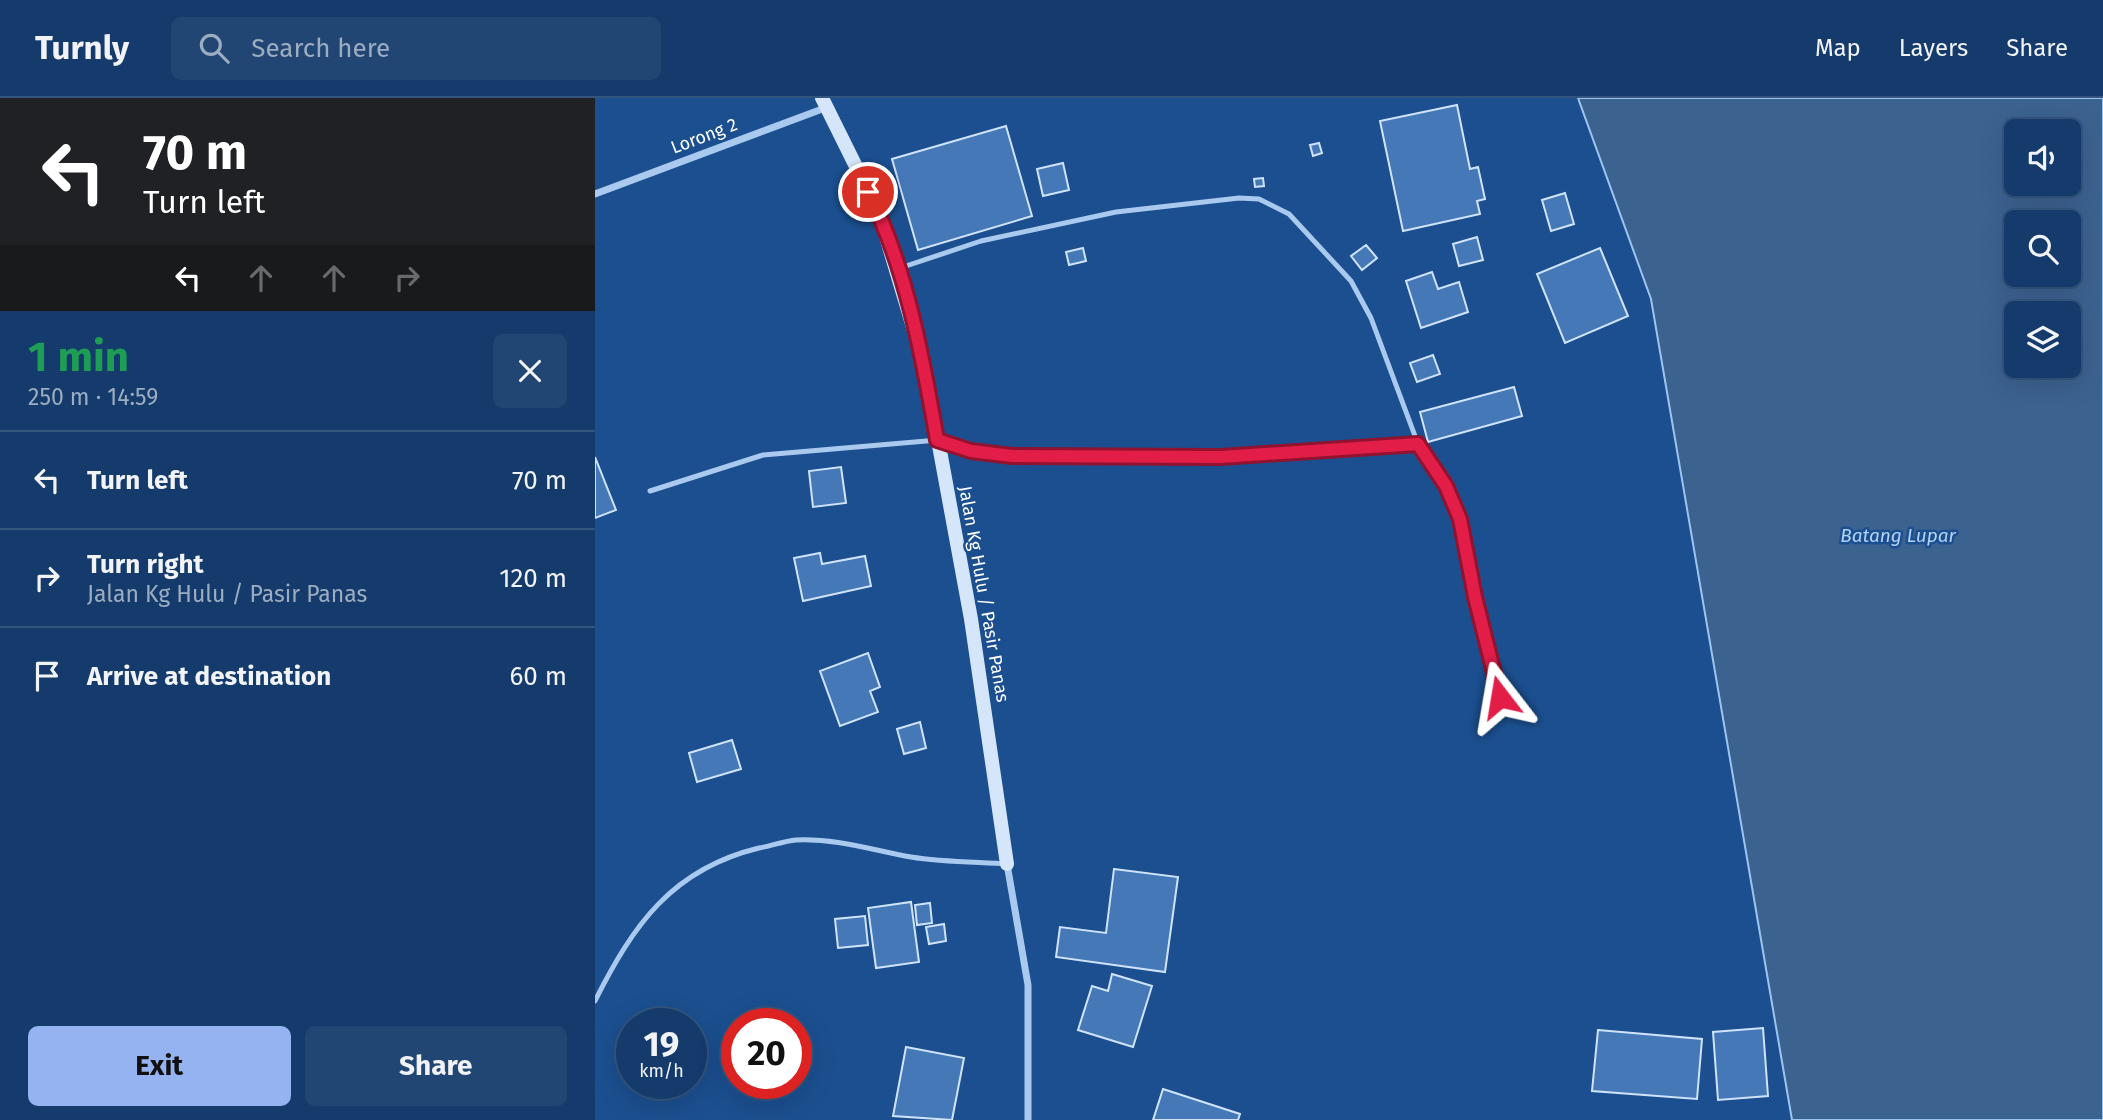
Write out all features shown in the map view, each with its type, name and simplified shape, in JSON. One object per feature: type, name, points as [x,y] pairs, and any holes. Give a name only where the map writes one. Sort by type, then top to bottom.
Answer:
[{"type":"main road","name":"Jalan Kg Hulu / Pasir Panas","points":[[823,103],[879,213],[924,364],[971,619],[1007,864]]},
{"type":"street","name":"Lorong 2","points":[[595,194],[823,103]]},
{"type":"street","points":[[1007,864],[1028,985],[1028,1120]]},
{"type":"lane","points":[[897,268],[981,241],[1116,212],[1240,198],[1259,199],[1289,214],[1351,281],[1375,329],[1418,444],[1446,486],[1460,519],[1475,597],[1500,697]]},
{"type":"lane","points":[[650,491],[763,455],[937,440],[971,451],[1012,456],[1220,457],[1418,444]]},
{"type":"lane","points":[[595,1001],[617,957],[646,915],[689,875],[740,853],[794,840],[856,844],[912,857],[1007,864]]},
{"type":"water","name":"Batang Lupar","points":[[1578,98],[2103,98],[2103,1120],[1792,1120],[1651,299]]},
{"type":"building","points":[[1457,105],[1470,169],[1478,167],[1485,199],[1477,201],[1480,214],[1403,231],[1380,121]]},
{"type":"building","points":[[1006,126],[1032,216],[918,250],[892,159]]},
{"type":"building","points":[[1319,143],[1322,153],[1313,156],[1310,145]]},
{"type":"building","points":[[1063,163],[1069,190],[1043,196],[1037,169]]},
{"type":"building","points":[[1263,178],[1264,186],[1255,187],[1254,179]]},
{"type":"building","points":[[1565,193],[1574,224],[1551,231],[1542,200]]},
{"type":"building","points":[[1477,237],[1483,260],[1459,266],[1453,244]]},
{"type":"building","points":[[1366,245],[1377,258],[1362,270],[1351,256]]},
{"type":"building","points":[[1083,248],[1086,261],[1069,265],[1066,252]]},
{"type":"building","points":[[1600,248],[1628,316],[1565,343],[1537,274]]},
{"type":"building","points":[[1432,272],[1438,289],[1459,282],[1468,312],[1421,328],[1406,281]]},
{"type":"building","points":[[1433,355],[1440,374],[1417,382],[1410,363]]},
{"type":"building","points":[[1514,387],[1522,416],[1428,442],[1420,412]]},
{"type":"building","points":[[595,457],[616,510],[595,518]]},
{"type":"building","points":[[841,467],[846,503],[813,507],[809,471]]},
{"type":"building","points":[[820,553],[822,564],[865,556],[871,586],[803,601],[794,558]]},
{"type":"building","points":[[868,653],[880,687],[870,691],[878,712],[840,726],[820,671]]},
{"type":"building","points":[[920,722],[926,748],[904,754],[897,729]]},
{"type":"building","points":[[732,740],[741,769],[697,782],[689,753]]},
{"type":"building","points":[[1114,869],[1178,877],[1165,972],[1056,957],[1060,927],[1106,933]]},
{"type":"building","points":[[911,902],[919,962],[876,968],[868,908]]},
{"type":"building","points":[[930,903],[932,923],[917,925],[915,905]]},
{"type":"building","points":[[865,916],[868,945],[838,948],[835,919]]},
{"type":"building","points":[[944,924],[946,941],[929,944],[926,927]]},
{"type":"building","points":[[1112,974],[1152,986],[1133,1047],[1078,1030],[1092,986],[1108,991]]},
{"type":"building","points":[[1763,1028],[1768,1096],[1718,1100],[1713,1032]]},
{"type":"building","points":[[1598,1030],[1702,1039],[1697,1099],[1592,1091]]},
{"type":"building","points":[[906,1047],[964,1058],[952,1120],[893,1116]]},
{"type":"building","points":[[1163,1089],[1240,1114],[1238,1120],[1153,1120]]},
{"type":"route","points":[[868,192],[879,213],[897,268],[924,364],[937,440],[971,451],[1012,456],[1220,457],[1418,444],[1446,486],[1460,519],[1475,597],[1500,697]]}]
